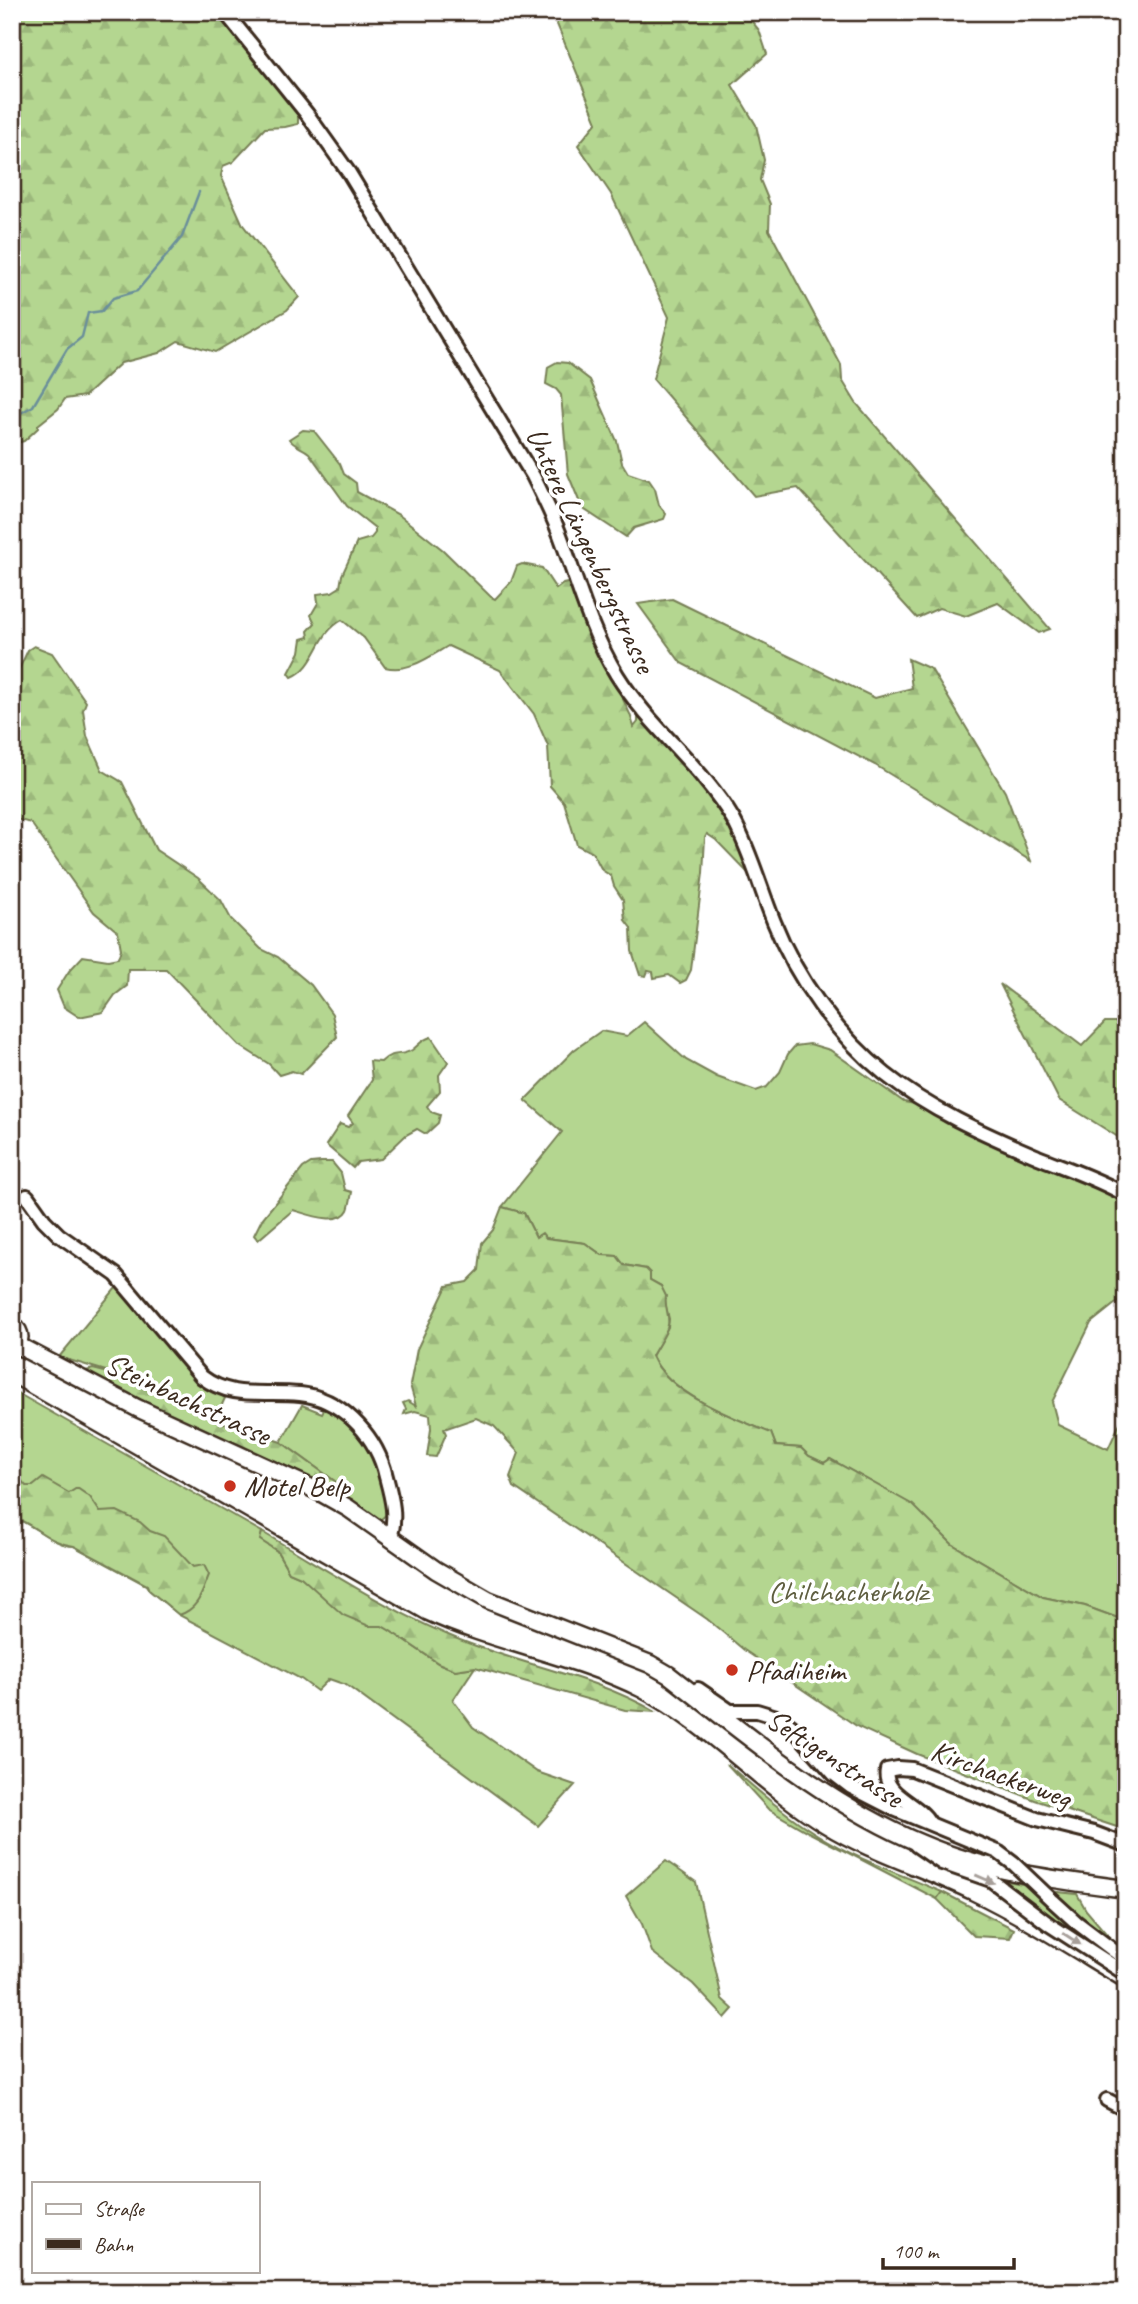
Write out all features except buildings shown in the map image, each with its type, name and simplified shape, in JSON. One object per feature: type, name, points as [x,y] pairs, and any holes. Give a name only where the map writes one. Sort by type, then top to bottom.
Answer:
[{"type":"main road","name":"Steinbachstrasse","points":[[12,1325],[19,1333],[15,1347],[137,1408],[318,1491],[436,1570],[488,1600],[625,1653],[669,1675]]},
{"type":"main road","name":"Seftigenstrasse","points":[[669,1675],[790,1768],[834,1797],[905,1836],[945,1853],[986,1865],[1037,1877],[1126,1889]]},
{"type":"street","name":"Untere Längenbergstrasse","points":[[225,12],[316,126],[380,223],[533,475],[562,541],[589,617],[617,674],[642,710],[706,779],[734,822],[747,848],[782,941],[799,974],[822,1007],[860,1051],[884,1073],[918,1097],[988,1135],[1126,1195]]},
{"type":"street","points":[[27,1196],[59,1235],[116,1275],[202,1377],[226,1391],[309,1396],[334,1406],[354,1421],[375,1446],[382,1462],[394,1511],[390,1538]]},
{"type":"street","points":[[669,1675],[693,1686],[730,1711],[757,1711],[780,1718],[791,1726],[834,1774],[851,1787],[868,1797],[998,1852],[1076,1923],[1126,1961]]},
{"type":"street","name":"Kirchackerweg","points":[[929,1823],[924,1813],[892,1791],[885,1776],[887,1770],[912,1769],[1037,1819],[1094,1833],[1126,1845]]},
{"type":"street","points":[[905,1836],[942,1863],[991,1880],[1050,1925],[1126,1974]]},
{"type":"street","points":[[1107,2101],[1126,2110]]},
{"type":"green space","points":[[12,12],[218,12],[298,108],[298,124],[265,128],[233,162],[223,166],[221,176],[243,225],[299,297],[287,310],[215,352],[178,341],[159,353],[121,363],[85,396],[65,399],[24,441],[12,444]]},
{"type":"green space","points":[[552,12],[744,12],[759,30],[767,54],[732,85],[756,125],[764,160],[760,180],[770,204],[769,230],[841,365],[842,380],[856,403],[1050,629],[1039,633],[998,603],[966,616],[939,608],[917,618],[798,488],[754,496],[653,379],[669,317],[611,194],[578,145],[597,122]]},
{"type":"green space","points":[[557,362],[568,363],[590,380],[617,441],[622,463],[628,473],[649,480],[655,489],[659,505],[666,514],[664,519],[634,528],[626,537],[582,508],[568,474],[561,395],[546,384],[548,367]]},
{"type":"green space","points":[[303,430],[314,431],[340,464],[344,474],[356,483],[357,492],[399,515],[443,550],[491,597],[495,599],[511,582],[517,566],[522,564],[542,568],[556,589],[572,582],[634,727],[638,722],[638,711],[696,775],[735,838],[750,870],[747,872],[707,834],[691,970],[686,980],[680,983],[669,975],[654,978],[653,972],[648,971],[646,976],[640,975],[632,951],[631,928],[625,920],[623,900],[611,876],[602,870],[593,853],[577,845],[564,802],[550,786],[548,746],[534,714],[500,670],[448,646],[410,666],[385,667],[364,638],[342,620],[327,633],[307,666],[292,677],[289,673],[300,652],[302,639],[309,637],[308,631],[315,623],[311,615],[318,603],[317,594],[332,592],[340,587],[342,575],[357,542],[371,538],[375,533],[375,528],[347,506],[309,453],[289,439]]},
{"type":"green space","points":[[672,599],[875,698],[912,688],[908,659],[931,669],[1005,792],[1031,861],[875,765],[681,663],[638,604]]},
{"type":"green space","points":[[34,646],[52,653],[86,702],[83,710],[87,736],[102,770],[122,782],[156,850],[198,878],[221,900],[231,919],[261,949],[278,957],[311,985],[332,1014],[337,1037],[301,1074],[292,1071],[279,1075],[269,1064],[239,1045],[166,969],[128,969],[127,986],[115,995],[103,1012],[79,1017],[64,1007],[57,990],[83,956],[108,960],[118,958],[121,949],[118,932],[94,912],[31,823],[12,818],[12,684],[28,650]]},
{"type":"green space","points":[[1000,984],[1082,1046],[1105,1022],[1126,1022],[1126,1142],[1059,1100]]},
{"type":"green space","points":[[644,1022],[686,1060],[717,1077],[756,1091],[767,1087],[780,1072],[795,1046],[810,1044],[830,1050],[904,1102],[921,1105],[946,1123],[1126,1203],[1126,1295],[1091,1323],[1052,1402],[1058,1425],[1108,1449],[1126,1410],[1126,1621],[1085,1606],[1043,1597],[952,1544],[912,1505],[830,1459],[824,1463],[809,1456],[801,1448],[776,1446],[771,1433],[721,1412],[687,1393],[660,1370],[652,1356],[668,1327],[669,1319],[661,1286],[650,1280],[646,1269],[624,1265],[617,1256],[602,1255],[585,1243],[546,1238],[542,1234],[536,1237],[524,1213],[502,1207],[562,1132],[525,1100],[574,1050],[601,1031],[627,1036]]},
{"type":"green space","points":[[431,1037],[448,1062],[439,1075],[440,1091],[427,1106],[431,1112],[440,1115],[438,1123],[426,1134],[417,1129],[406,1135],[381,1159],[358,1162],[353,1168],[326,1145],[340,1124],[348,1127],[353,1123],[348,1116],[372,1080],[370,1061],[381,1062],[389,1056],[408,1052]]},
{"type":"green space","points":[[332,1162],[341,1173],[345,1190],[352,1192],[348,1210],[344,1215],[330,1219],[293,1210],[258,1240],[254,1235],[262,1219],[303,1168],[311,1163]]},
{"type":"green space","name":"Chilchacherholz","points":[[502,1207],[524,1213],[536,1237],[542,1233],[546,1238],[585,1243],[602,1255],[617,1256],[624,1265],[646,1269],[650,1273],[650,1280],[661,1286],[666,1296],[668,1321],[665,1333],[652,1356],[660,1370],[687,1393],[721,1412],[771,1433],[776,1446],[801,1448],[809,1456],[824,1463],[830,1459],[913,1505],[952,1544],[1043,1597],[1085,1606],[1126,1621],[1126,1830],[1035,1800],[917,1754],[858,1727],[744,1650],[707,1619],[514,1487],[510,1477],[519,1453],[494,1426],[476,1418],[444,1429],[446,1434],[436,1457],[427,1456],[430,1415],[415,1411],[404,1414],[406,1409],[403,1403],[408,1401],[416,1406],[410,1385],[417,1349],[447,1286],[467,1282],[479,1270],[482,1243],[493,1230]]},
{"type":"green space","points":[[120,1283],[205,1385],[225,1398],[215,1420],[136,1380],[59,1357]]},
{"type":"green space","points":[[93,1369],[136,1380],[215,1420],[281,1442],[347,1490],[343,1496],[275,1461],[158,1411],[82,1372]]},
{"type":"green space","points":[[12,1390],[262,1532],[261,1540],[277,1551],[289,1572],[301,1577],[368,1626],[382,1626],[438,1663],[455,1670],[475,1667],[453,1700],[473,1727],[537,1772],[575,1785],[538,1826],[346,1685],[329,1679],[317,1691],[301,1679],[179,1615],[146,1585],[74,1546],[53,1540],[22,1521],[15,1527],[12,1523]]},
{"type":"green space","points":[[302,1405],[322,1413],[326,1406],[365,1440],[377,1462],[389,1512],[379,1521],[343,1496],[347,1490],[281,1442]]},
{"type":"green space","points":[[43,1478],[69,1493],[77,1488],[90,1497],[100,1512],[117,1511],[140,1522],[150,1531],[164,1536],[193,1567],[204,1565],[209,1575],[202,1594],[191,1609],[179,1615],[149,1590],[147,1585],[74,1546],[53,1540],[22,1521],[15,1527],[12,1523],[12,1482],[20,1479],[26,1486],[33,1486]]},
{"type":"green space","points":[[262,1532],[434,1629],[485,1649],[584,1680],[656,1712],[625,1710],[475,1667],[455,1670],[438,1663],[382,1626],[369,1626],[343,1615],[301,1577],[289,1572],[277,1551],[260,1540]]},
{"type":"green space","points":[[727,1764],[782,1810],[833,1844],[942,1892],[937,1899],[808,1832],[768,1809]]},
{"type":"green space","points":[[666,1861],[696,1882],[722,1999],[733,2009],[725,2018],[693,1984],[652,1952],[642,1924],[626,1896]]},
{"type":"green space","points":[[998,1879],[1027,1885],[1112,1957],[1112,1960],[1086,1944]]},
{"type":"green space","points":[[1048,1891],[1077,1894],[1086,1910],[1121,1951]]},
{"type":"green space","points":[[942,1892],[1014,1929],[1010,1938],[974,1936],[937,1899]]},
{"type":"waterway","points":[[12,418],[33,406],[67,349],[82,337],[88,313],[102,311],[113,298],[137,291],[182,237],[199,192]]},
{"type":"railway","points":[[12,1384],[424,1620],[477,1641],[586,1675],[638,1697],[663,1711],[821,1832],[857,1851],[990,1910],[1126,1990]]},
{"type":"place","name":"Motel Belp","points":[[230,1486]]},
{"type":"place","name":"Pfadiheim","points":[[732,1670]]}]
